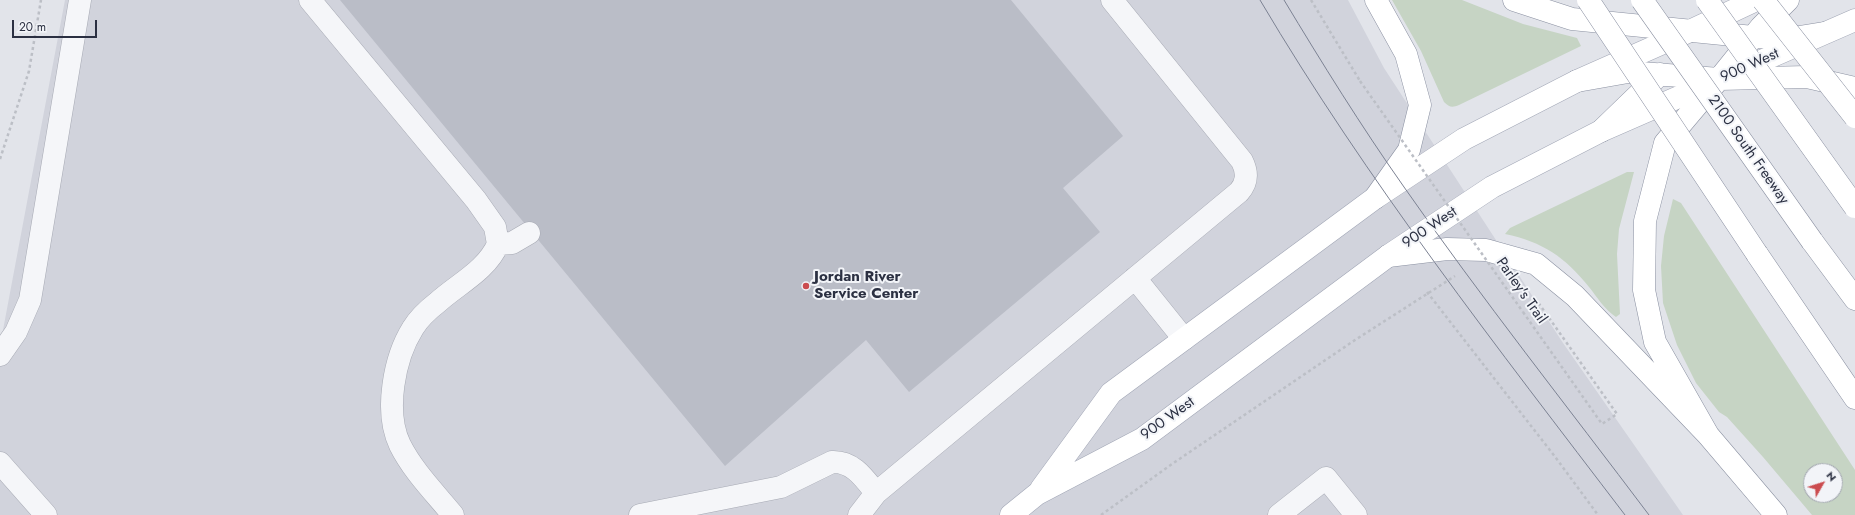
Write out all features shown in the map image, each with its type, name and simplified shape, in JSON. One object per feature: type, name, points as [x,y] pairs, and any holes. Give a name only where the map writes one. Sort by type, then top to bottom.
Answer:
[{"type":"main road","points":[[1375,198],[1409,150],[1420,106],[1406,54],[1376,0]]},
{"type":"main road","points":[[1514,0],[1572,19],[1690,32],[1752,37],[1793,38],[1824,33]]},
{"type":"main road","points":[[1588,0],[1855,398]]},
{"type":"main road","name":"2100 South Freeway","points":[[1642,0],[1812,241],[1855,299]]},
{"type":"main road","points":[[1707,0],[1855,206]]},
{"type":"main road","points":[[1600,132],[1659,74],[1715,0]]},
{"type":"main road","name":"900 West","points":[[1038,494],[1111,393],[1375,198],[1464,139],[1577,81],[1690,32],[1756,0]]},
{"type":"main road","points":[[1763,0],[1855,117]]},
{"type":"main road","points":[[1708,435],[1655,342],[1644,290],[1646,221],[1666,143],[1752,37],[1788,0]]},
{"type":"main road","name":"900 West","points":[[1011,515],[1038,494],[1142,439],[1388,256],[1492,187],[1600,132],[1855,20]]},
{"type":"main road","points":[[1577,81],[1628,72],[1719,79],[1807,77],[1855,88]]},
{"type":"main road","points":[[1388,256],[1447,249],[1486,250],[1536,264],[1575,296],[1708,435],[1776,515]]},
{"type":"lane","points":[[0,355],[24,315],[32,292],[80,0]]},
{"type":"lane","points":[[310,0],[476,200],[495,227],[498,244],[490,260],[437,302],[413,328],[400,359],[393,391],[393,419],[395,433],[400,444],[416,470],[453,515]]},
{"type":"lane","points":[[859,515],[876,493],[1238,192],[1246,182],[1246,175],[1242,162],[1112,0]]},
{"type":"lane","points":[[498,244],[512,243],[529,233]]},
{"type":"lane","points":[[1135,278],[1184,339]]},
{"type":"lane","points":[[640,515],[781,487],[832,462],[840,462],[853,468],[876,493]]},
{"type":"lane","points":[[0,463],[46,515]]},
{"type":"lane","points":[[1279,515],[1326,478],[1356,515]]},
{"type":"path","points":[[0,159],[29,71],[40,0]]},
{"type":"path","name":"Parley's Trail","points":[[1310,0],[1360,81],[1602,424],[1617,414],[1534,297]]},
{"type":"path","points":[[1100,515],[1172,464],[1427,292],[1458,274]]},
{"type":"path","points":[[1427,292],[1556,458],[1598,515]]},
{"type":"shaded area","points":[[65,0],[1348,0],[1384,68],[1563,343],[1683,515],[0,515],[0,346]]},
{"type":"green space","points":[[1392,0],[1462,0],[1523,24],[1577,38],[1581,46],[1459,105],[1451,106],[1444,102],[1421,51]]},
{"type":"green space","points":[[1627,172],[1634,172],[1619,229],[1617,254],[1620,314],[1616,317],[1605,307],[1580,276],[1562,259],[1531,241],[1505,234],[1510,228]]},
{"type":"green space","points":[[1673,199],[1681,203],[1855,470],[1855,515],[1812,515],[1727,417],[1719,412],[1696,383],[1677,345],[1663,303],[1661,266],[1664,236]]},
{"type":"building","name":"Jordan River Service Center","points":[[340,0],[1011,0],[1123,136],[1063,188],[1100,232],[909,392],[866,340],[725,466]]},
{"type":"tram line","points":[[1260,0],[1301,67],[1389,198],[1481,326],[1625,515]]},
{"type":"tram line","points":[[1284,0],[1357,118],[1434,229],[1494,311],[1649,515]]},
{"type":"place","name":"Jordan River Service Center","points":[[806,286]]}]
